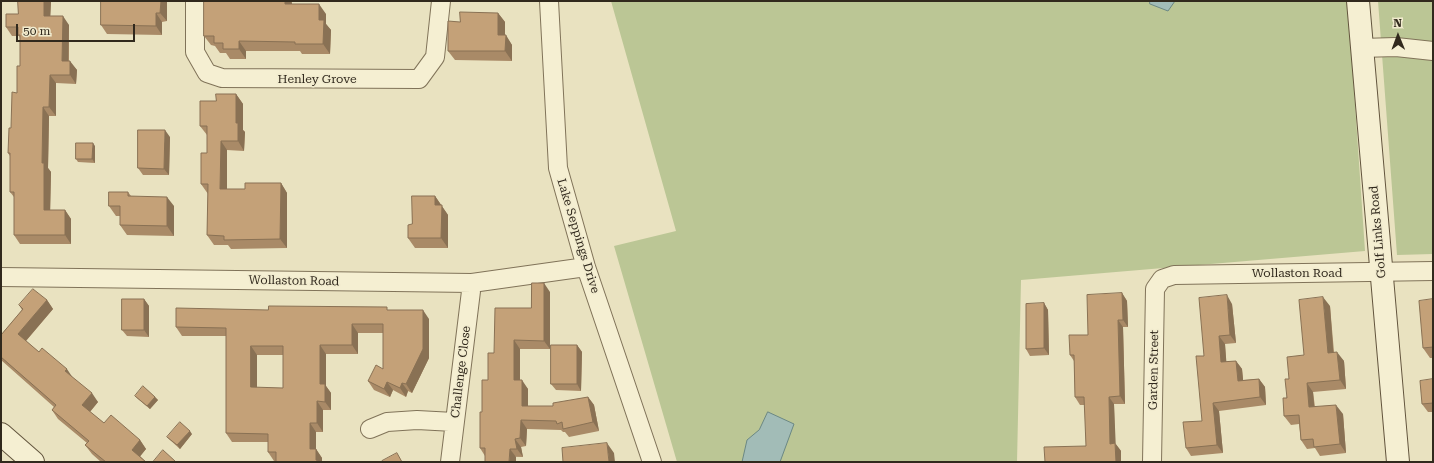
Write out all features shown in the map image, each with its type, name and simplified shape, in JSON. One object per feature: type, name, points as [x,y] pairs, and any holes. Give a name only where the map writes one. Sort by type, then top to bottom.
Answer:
[{"type":"main road","name":"Golf Links Road","points":[[1358,1],[1398,462]]},
{"type":"main road","points":[[1,434],[33,462]]},
{"type":"street","name":"Henley Grove","points":[[195,1],[195,52],[207,74],[222,78],[348,79],[419,79],[435,57],[441,1]]},
{"type":"street","name":"Lake Seppings Drive","points":[[549,1],[558,168],[586,267],[652,462]]},
{"type":"street","points":[[1361,48],[1396,47],[1433,51]]},
{"type":"street","name":"Wollaston Road","points":[[1,277],[472,283],[586,267]]},
{"type":"street","name":"Wollaston Road","points":[[1162,280],[1174,274],[1381,273],[1433,271]]},
{"type":"street","name":"Garden Street","points":[[1152,462],[1155,289],[1162,280]]},
{"type":"street","name":"Challenge Close","points":[[450,462],[472,283]]},
{"type":"street","points":[[370,428],[387,422],[417,420],[454,422]]},
{"type":"green space","points":[[611,1],[1348,1],[1365,251],[1021,280],[1017,462],[677,462],[614,246],[676,231]]},
{"type":"green space","points":[[1378,1],[1433,1],[1433,254],[1397,255]]},
{"type":"water","points":[[1150,1],[1175,1],[1168,11],[1150,4]]},
{"type":"water","points":[[768,412],[794,424],[780,462],[742,462],[747,440],[759,430]]},
{"type":"building","points":[[18,1],[44,1],[44,16],[63,16],[62,61],[70,61],[70,75],[50,75],[49,107],[43,107],[42,163],[44,163],[44,210],[65,210],[65,235],[14,235],[14,192],[10,192],[10,153],[8,153],[9,128],[11,128],[12,92],[17,93],[17,66],[20,66],[20,35],[18,35],[18,27],[6,27],[6,14],[18,14]]},
{"type":"building","points":[[101,1],[161,1],[160,13],[156,13],[156,26],[101,25]]},
{"type":"building","points":[[204,1],[285,1],[285,4],[319,4],[319,20],[324,20],[323,44],[239,41],[239,49],[223,49],[223,43],[214,43],[214,36],[204,36]]},
{"type":"building","points":[[460,12],[498,13],[498,35],[506,35],[505,51],[448,51],[448,21],[460,22]]},
{"type":"building","points":[[216,94],[236,94],[236,123],[238,123],[238,141],[221,141],[220,189],[245,189],[245,183],[281,183],[280,239],[224,240],[224,236],[207,235],[208,184],[201,184],[201,153],[207,153],[207,126],[200,126],[200,101],[216,101]]},
{"type":"building","points":[[138,130],[165,130],[164,169],[138,168]]},
{"type":"building","points":[[76,143],[93,143],[92,159],[76,159]]},
{"type":"building","points":[[109,192],[128,192],[128,196],[167,197],[167,226],[120,225],[120,206],[109,206]]},
{"type":"building","points":[[412,196],[435,196],[435,205],[442,205],[441,238],[408,238],[408,225],[412,224]]},
{"type":"building","points":[[532,283],[544,283],[544,341],[514,340],[514,380],[522,380],[522,406],[553,406],[553,403],[588,397],[593,422],[563,429],[562,422],[557,424],[556,421],[521,420],[520,438],[515,439],[517,449],[510,449],[509,462],[485,462],[485,448],[480,448],[482,380],[488,380],[488,353],[494,353],[495,308],[531,308]]},
{"type":"building","points":[[33,289],[47,300],[18,334],[39,352],[42,348],[67,369],[65,371],[92,393],[82,405],[104,423],[111,415],[140,440],[132,450],[146,462],[106,462],[85,445],[89,441],[52,410],[56,405],[1,357],[1,335],[23,309],[19,305]]},
{"type":"building","points":[[1122,293],[1123,320],[1118,320],[1120,396],[1109,397],[1110,444],[1115,443],[1116,462],[1045,462],[1044,447],[1086,446],[1084,397],[1075,397],[1074,355],[1070,355],[1069,335],[1088,335],[1087,295]]},
{"type":"building","points":[[1227,295],[1230,335],[1219,336],[1221,362],[1236,361],[1238,381],[1259,379],[1260,397],[1213,403],[1217,445],[1186,448],[1183,422],[1202,421],[1196,356],[1204,356],[1199,298]]},
{"type":"building","points":[[1323,297],[1328,353],[1337,352],[1340,380],[1307,383],[1309,407],[1336,405],[1340,444],[1314,447],[1313,439],[1301,440],[1299,415],[1284,416],[1283,398],[1287,398],[1285,379],[1289,379],[1287,357],[1304,355],[1299,300]]},
{"type":"building","points":[[122,299],[144,299],[144,330],[122,330]]},
{"type":"building","points":[[1433,299],[1433,347],[1423,348],[1419,301]]},
{"type":"building","points":[[1044,303],[1044,348],[1026,349],[1026,304]]},
{"type":"building","points":[[269,306],[387,307],[387,310],[423,310],[423,349],[406,384],[402,383],[400,388],[387,382],[384,389],[368,381],[376,365],[383,369],[383,324],[352,324],[352,345],[320,345],[320,384],[325,384],[325,402],[317,401],[317,423],[310,423],[310,449],[316,449],[316,460],[320,462],[276,462],[276,452],[268,452],[268,434],[226,433],[226,328],[176,327],[176,308],[268,310]],"holes":[[[251,346],[283,346],[283,388],[251,387]]]},
{"type":"building","points":[[551,345],[577,345],[577,384],[551,384]]},
{"type":"building","points":[[1433,379],[1433,403],[1422,404],[1420,381]]},
{"type":"building","points":[[143,386],[155,397],[147,406],[135,396]]},
{"type":"building","points":[[180,422],[190,431],[177,445],[167,437]]},
{"type":"building","points":[[607,443],[609,462],[563,462],[562,448]]},
{"type":"building","points":[[163,450],[175,461],[175,462],[153,462]]},
{"type":"building","points":[[397,453],[402,462],[382,462],[382,461]]}]
